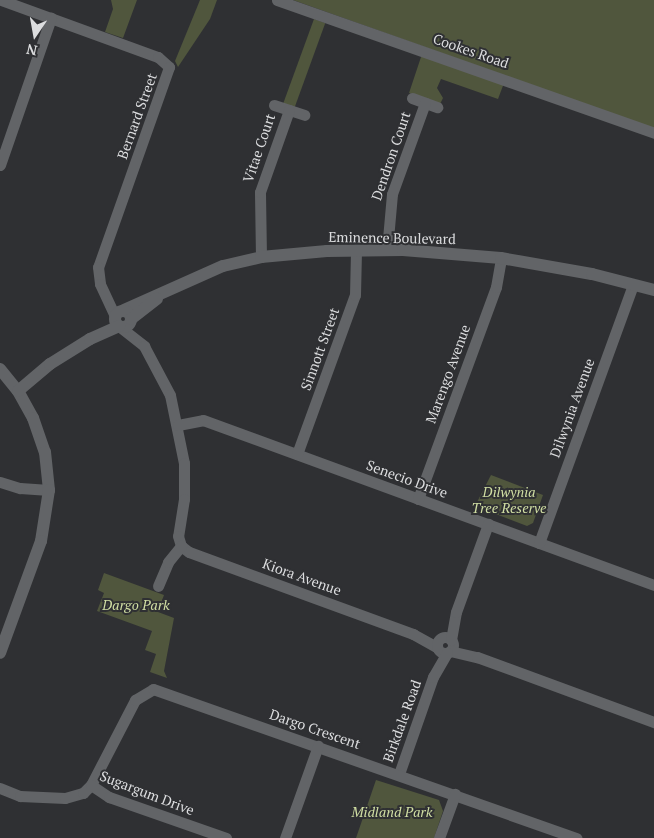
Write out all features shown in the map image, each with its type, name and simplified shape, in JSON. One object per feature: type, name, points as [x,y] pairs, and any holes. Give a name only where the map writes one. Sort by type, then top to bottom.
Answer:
[{"type":"street","name":"Bernard Street","points":[[1,0],[158,57],[169,67],[98,266],[102,290],[122,318]]},
{"type":"street","name":"Cookes Road","points":[[277,0],[654,132]]},
{"type":"street","points":[[0,164],[52,18]]},
{"type":"street","name":"Dendron Court","points":[[412,98],[437,107]]},
{"type":"street","name":"Dendron Court","points":[[387,250],[392,194],[425,103]]},
{"type":"street","name":"Vitae Court","points":[[274,105],[304,115]]},
{"type":"street","name":"Vitae Court","points":[[261,257],[260,192],[288,110]]},
{"type":"street","name":"Eminence Boulevard","points":[[16,387],[90,338],[164,293],[206,272],[261,257],[356,250],[387,250],[501,258],[633,284],[654,290]]},
{"type":"street","name":"Sinnott Street","points":[[297,454],[355,296],[356,250]]},
{"type":"street","name":"Marengo Avenue","points":[[418,499],[496,286],[501,258]]},
{"type":"street","name":"Dilwynia Avenue","points":[[539,543],[633,284]]},
{"type":"street","points":[[122,318],[144,346],[164,380],[178,424],[184,463],[178,539],[181,546],[168,562],[158,586]]},
{"type":"street","points":[[0,370],[16,387],[40,435],[49,490],[41,541],[0,653]]},
{"type":"street","name":"Senecio Drive","points":[[178,424],[202,420],[654,585]]},
{"type":"street","points":[[0,482],[20,488],[49,490]]},
{"type":"street","name":"Birkdale Road","points":[[398,774],[488,524]]},
{"type":"street","name":"Kiora Avenue","points":[[181,546],[189,552],[654,722]]},
{"type":"street","name":"Dargo Crescent","points":[[90,785],[135,700],[152,688],[577,838]]},
{"type":"street","points":[[285,838],[318,746]]},
{"type":"street","name":"Sugargum Drive","points":[[0,788],[20,796],[64,798],[83,793],[90,785],[109,797],[226,838]]},
{"type":"street","points":[[439,838],[455,794]]},
{"type":"green space","points":[[111,0],[137,0],[123,38],[105,32],[113,9]]},
{"type":"green space","points":[[200,0],[217,0],[210,19],[178,67],[175,61]]},
{"type":"green space","points":[[293,0],[654,0],[654,129]]},
{"type":"green space","points":[[314,19],[325,23],[294,108],[283,104]]},
{"type":"green space","points":[[422,54],[504,83],[498,99],[441,79],[437,88],[443,98],[440,104],[409,93]]},
{"type":"green space","name":"Dilwynia Tree Reserve","points":[[491,475],[543,495],[533,523],[527,526],[475,506]]},
{"type":"green space","name":"Dargo Park","points":[[104,573],[164,595],[158,612],[174,618],[164,671],[167,678],[150,672],[156,654],[145,650],[152,631],[97,611],[104,593],[98,590]]},
{"type":"green space","name":"Midland Park","points":[[376,780],[439,800],[443,811],[434,838],[356,838]]}]
